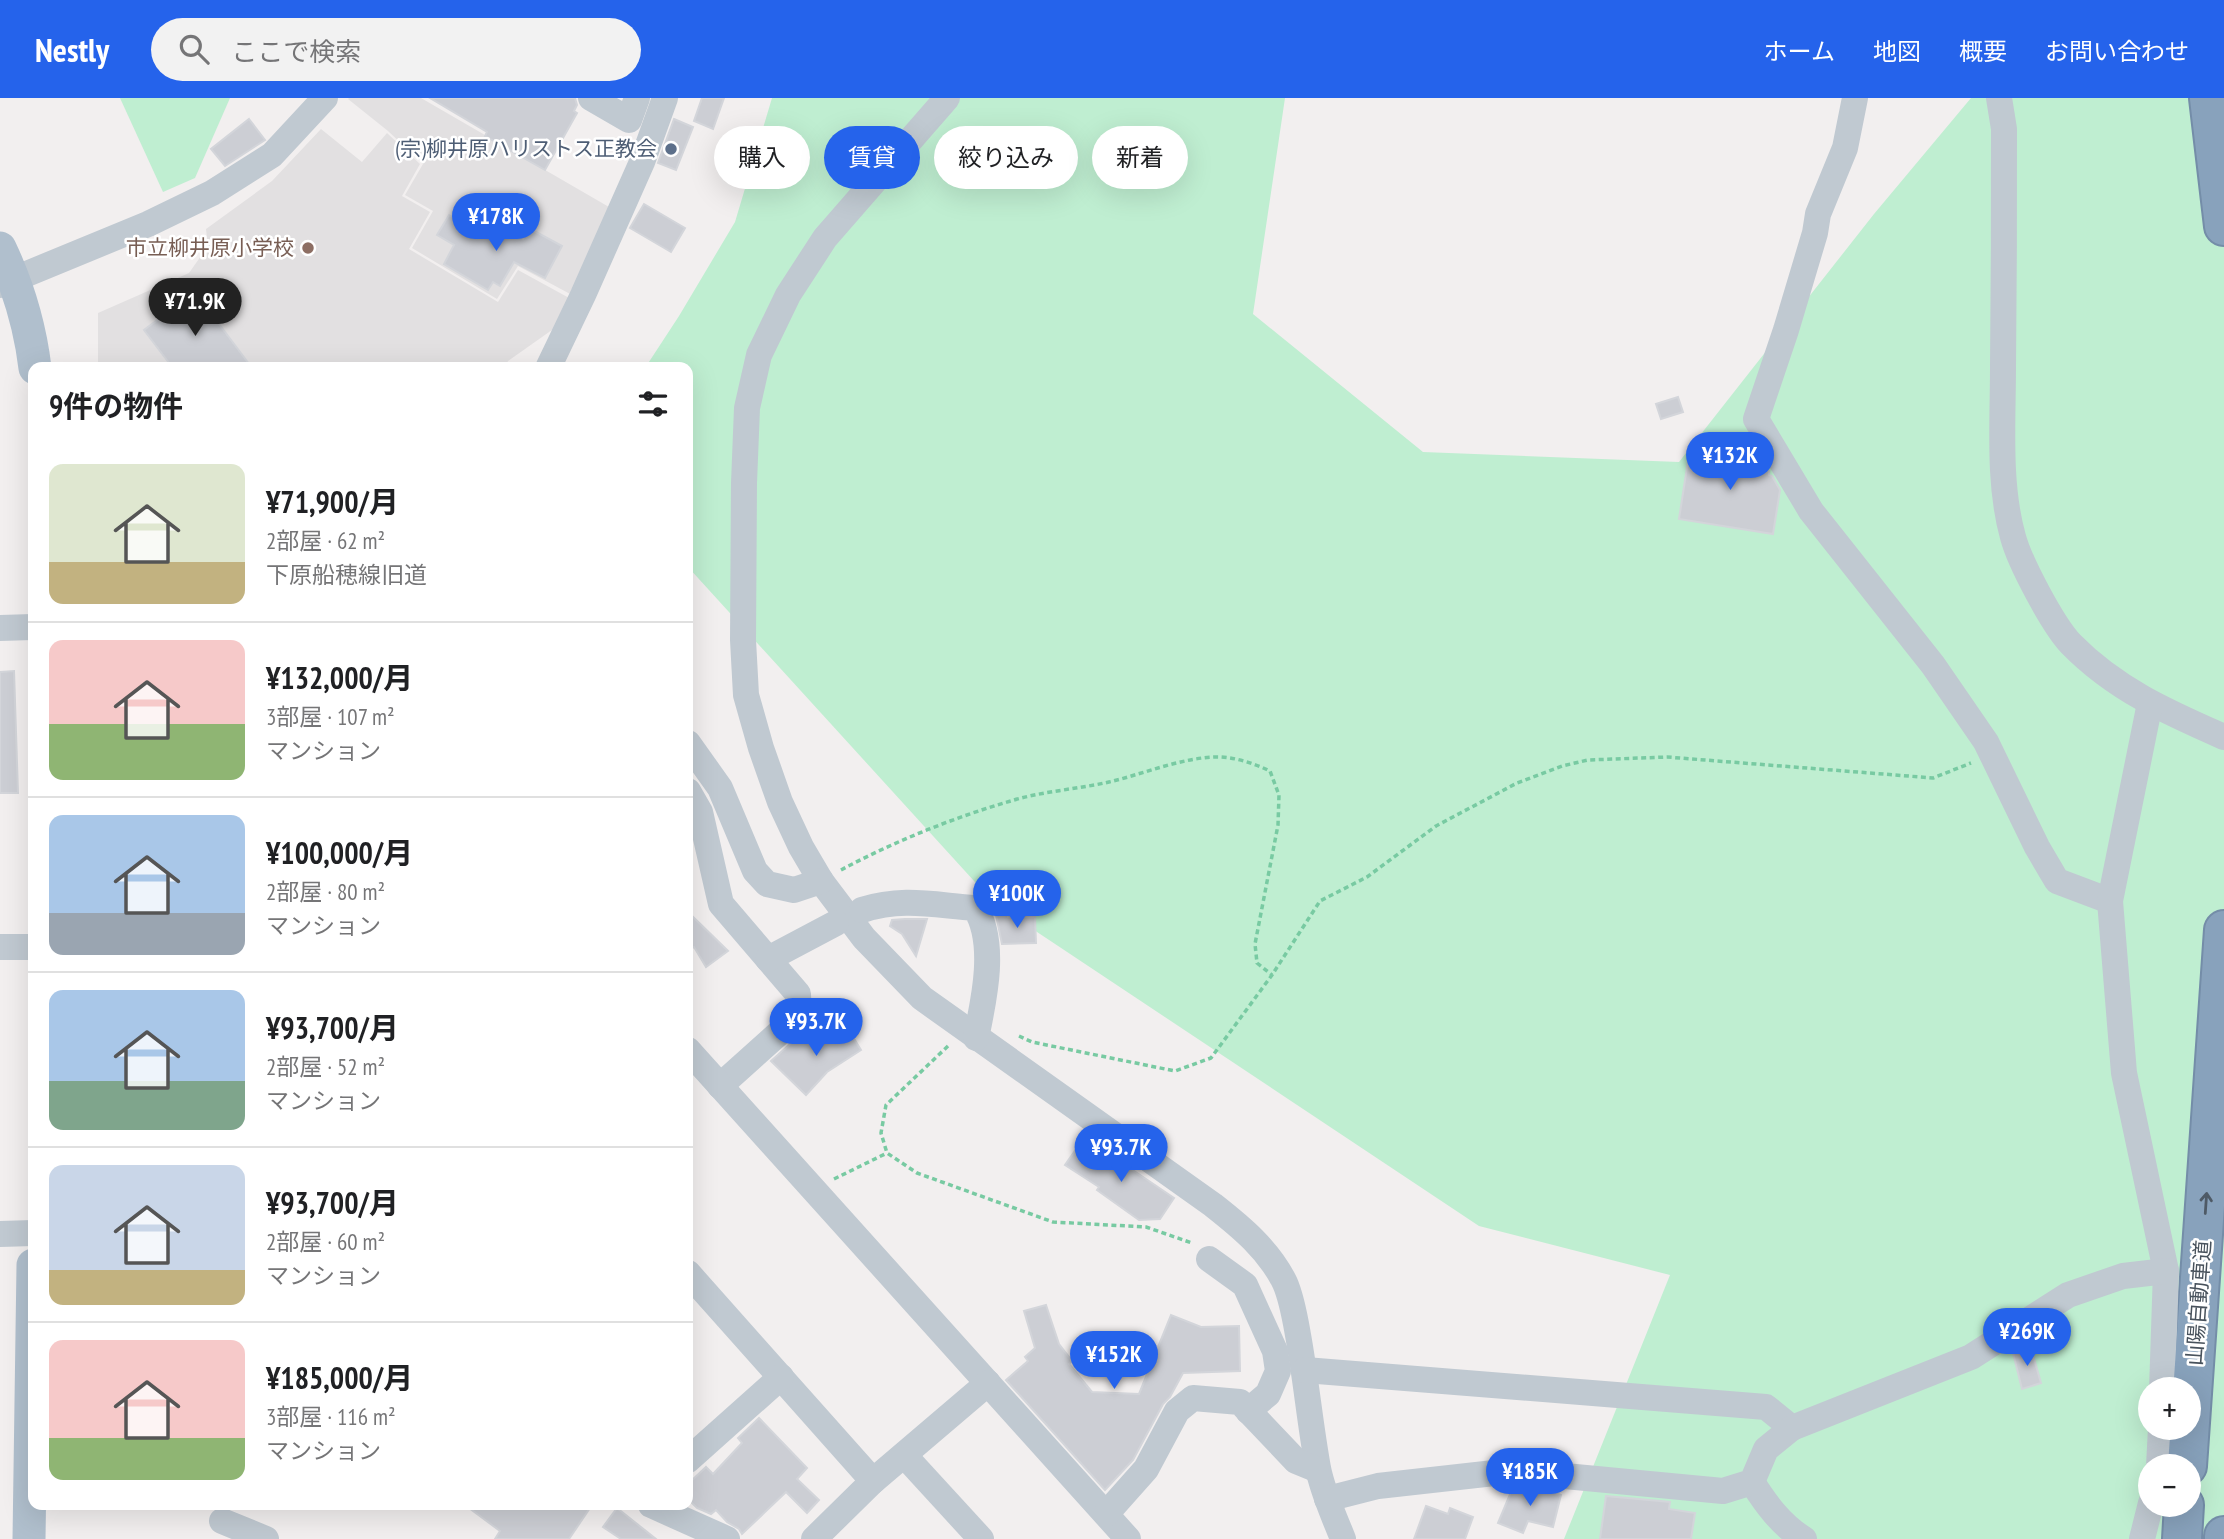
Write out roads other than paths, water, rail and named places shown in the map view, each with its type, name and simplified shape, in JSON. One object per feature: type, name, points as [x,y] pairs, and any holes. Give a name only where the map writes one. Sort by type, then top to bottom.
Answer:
[{"type":"highway","points":[[2209,98],[2224,226]]},
{"type":"highway","name":"山陽自動車道","points":[[2188,1454],[2224,930]]},
{"type":"highway","points":[[2182,1539],[2183,1517]]},
{"type":"main road","points":[[0,248],[8,282],[33,351],[34,362]]},
{"type":"main road","points":[[29,1510],[29,1539]]},
{"type":"street","points":[[8,282],[148,224],[212,193],[272,155],[325,98]]},
{"type":"street","points":[[591,98],[629,120],[637,98]]},
{"type":"street","points":[[551,362],[642,162],[665,98]]},
{"type":"street","points":[[947,98],[825,238],[788,295],[759,355],[747,408],[743,627],[746,695],[780,802],[801,847],[821,881],[864,937],[922,998],[1213,1205],[1252,1237],[1285,1283],[1295,1316],[1305,1370],[1318,1470],[1326,1499],[1343,1539]]},
{"type":"street","points":[[1856,98],[1845,148],[1818,214],[1815,233],[1786,330],[1756,419],[1811,511],[1933,665],[1986,742],[2037,847],[2057,881],[2110,901]]},
{"type":"street","points":[[1999,98],[2004,129],[2004,487],[2013,538],[2036,590],[2069,642],[2108,677],[2154,706],[2224,737]]},
{"type":"street","points":[[0,628],[28,627]]},
{"type":"street","points":[[2154,706],[2110,901],[2124,1073],[2166,1271],[2162,1377]]},
{"type":"street","points":[[693,750],[720,788],[755,871],[767,884],[794,890],[821,881]]},
{"type":"street","points":[[693,800],[700,813],[720,904],[798,994],[799,1015],[720,1086]]},
{"type":"street","points":[[862,910],[903,901],[975,908],[982,919],[988,965],[984,1002],[970,1034]]},
{"type":"street","points":[[768,959],[836,923]]},
{"type":"street","points":[[0,947],[28,947]]},
{"type":"street","points":[[693,1056],[1128,1539]]},
{"type":"street","points":[[0,1234],[28,1233]]},
{"type":"street","points":[[1209,1259],[1245,1285],[1275,1351],[1278,1371],[1268,1394],[1248,1410]]},
{"type":"street","points":[[1326,1499],[1378,1486],[1512,1471],[1723,1491],[1752,1482],[1766,1449],[1792,1428],[1971,1357],[2068,1295],[2123,1276],[2166,1271]]},
{"type":"street","points":[[693,1279],[873,1481]]},
{"type":"street","points":[[1305,1370],[1766,1407],[1792,1428]]},
{"type":"street","points":[[693,1456],[781,1377]]},
{"type":"street","points":[[814,1539],[873,1481],[988,1382]]},
{"type":"street","points":[[1106,1514],[1146,1469],[1178,1411],[1193,1398],[1240,1402],[1296,1461],[1318,1470]]},
{"type":"street","points":[[904,1455],[981,1539]]},
{"type":"street","points":[[1752,1482],[1770,1508],[1794,1533],[1804,1539]]},
{"type":"street","points":[[662,1510],[727,1539]]},
{"type":"street","points":[[2142,1539],[2148,1517]]},
{"type":"street","points":[[225,1522],[265,1539]]},
{"type":"place","name":"(宗)柳井原ハリストス正教会","points":[[671,149]]},
{"type":"place","name":"市立柳井原小学校","points":[[308,248]]}]
